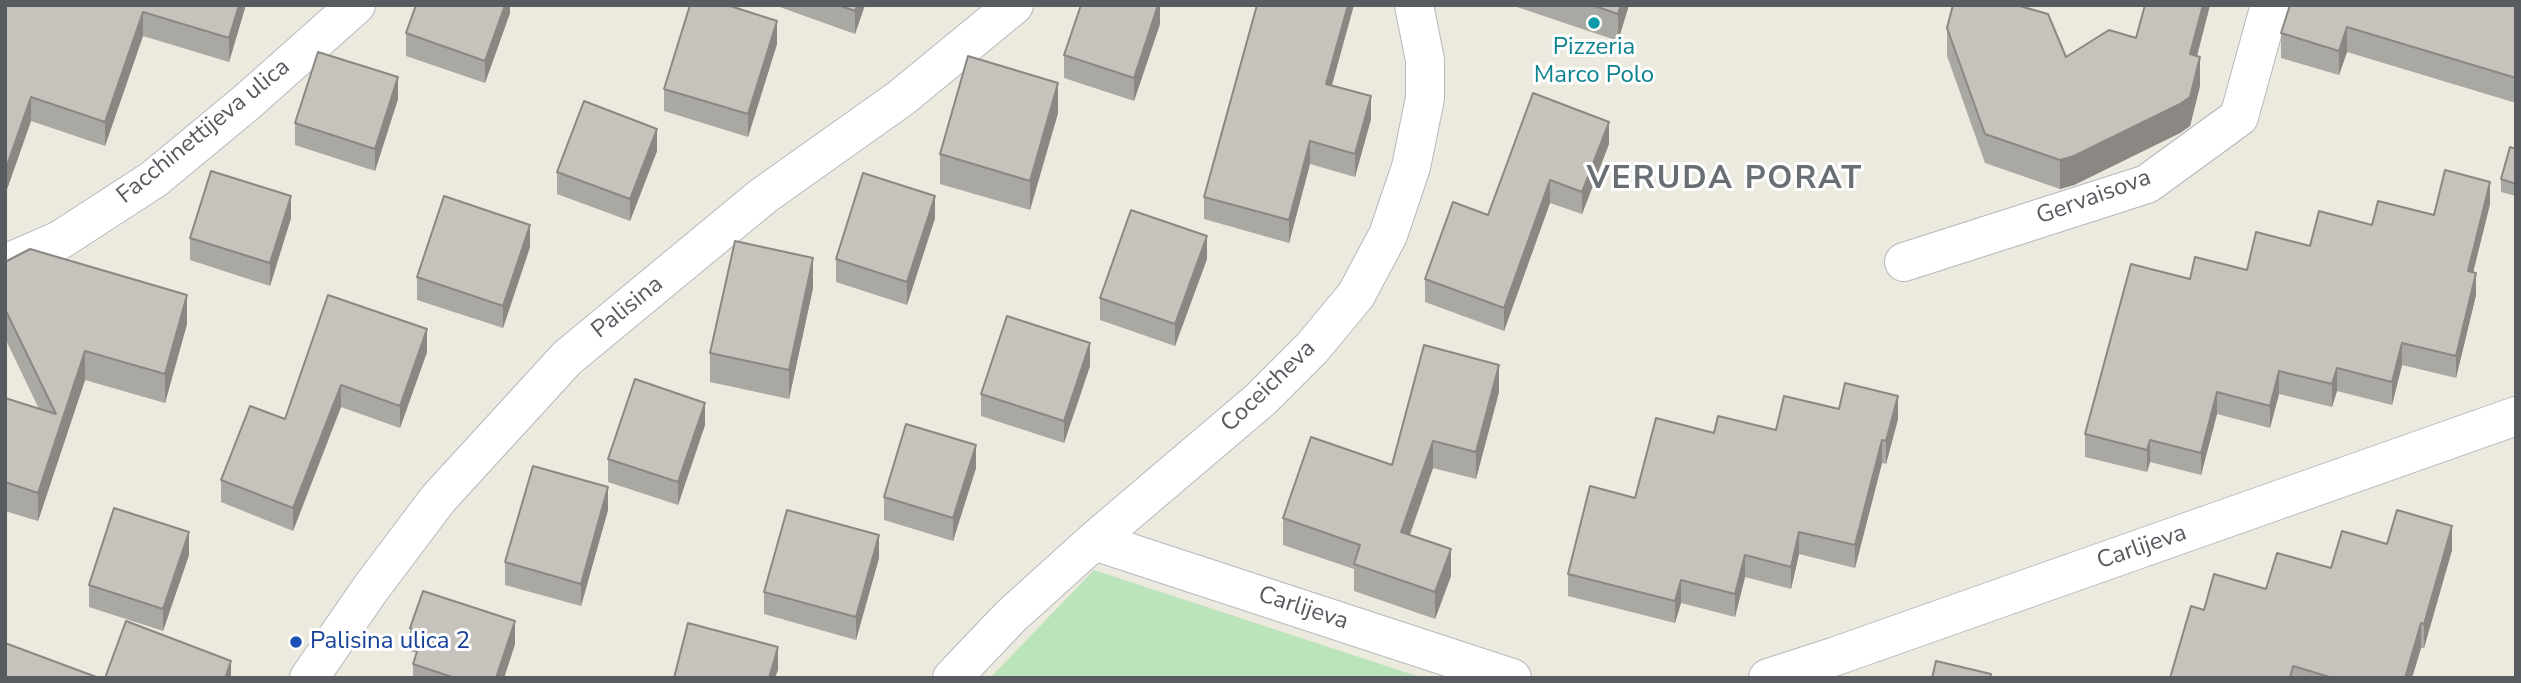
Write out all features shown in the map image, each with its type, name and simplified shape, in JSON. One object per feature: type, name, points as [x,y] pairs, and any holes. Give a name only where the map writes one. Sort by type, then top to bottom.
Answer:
[{"type":"street","name":"Facchinettijeva ulica","points":[[5,264],[60,240],[153,179],[247,102],[356,5]]},
{"type":"street","name":"Palisina","points":[[309,678],[438,499],[567,358],[763,196],[901,98],[1014,5]]},
{"type":"street","name":"Coceicheva","points":[[952,678],[1012,616],[1094,541],[1261,399],[1312,348],[1356,295],[1388,235],[1411,167],[1425,97],[1425,60],[1414,5]]},
{"type":"street","name":"Gervaisova","points":[[1904,262],[2147,184],[2239,117],[2270,5]]},
{"type":"street","name":"Carlijeva","points":[[1768,678],[2516,416]]},
{"type":"street","name":"Carlijeva","points":[[1094,541],[1512,678]]},
{"type":"green space","points":[[1094,570],[1423,678],[990,678]]},
{"type":"building","points":[[5,5],[239,5],[229,38],[143,12],[105,122],[31,97],[5,171]]},
{"type":"building","points":[[416,5],[505,5],[485,61],[406,33]]},
{"type":"building","points":[[690,5],[727,5],[777,21],[748,114],[664,89]]},
{"type":"building","points":[[838,5],[857,5],[855,11]]},
{"type":"building","points":[[1081,5],[1158,5],[1134,78],[1064,55]]},
{"type":"building","points":[[1257,5],[1348,5],[1326,84],[1371,96],[1355,154],[1310,141],[1289,220],[1204,197]]},
{"type":"building","points":[[1592,5],[1621,5],[1618,14]]},
{"type":"building","points":[[1953,5],[2016,5],[2048,14],[2066,57],[2109,30],[2136,38],[2145,5],[2203,5],[2190,54],[2200,57],[2190,97],[2074,156],[2060,160],[1985,134],[1947,28]]},
{"type":"building","points":[[2290,5],[2516,5],[2516,78],[2347,27],[2339,51],[2281,33]]},
{"type":"building","points":[[318,52],[398,77],[375,149],[295,123]]},
{"type":"building","points":[[968,56],[1058,83],[1030,181],[940,154]]},
{"type":"building","points":[[1533,93],[1609,122],[1582,192],[1550,180],[1504,308],[1425,279],[1453,202],[1488,215]]},
{"type":"building","points":[[584,101],[657,129],[630,199],[557,172]]},
{"type":"building","points":[[2510,147],[2516,149],[2516,184],[2501,179]]},
{"type":"building","points":[[2445,170],[2490,182],[2468,271],[2476,273],[2456,356],[2402,343],[2392,382],[2337,368],[2332,384],[2279,371],[2270,406],[2217,392],[2201,453],[2150,440],[2147,450],[2085,434],[2131,264],[2190,279],[2195,257],[2247,270],[2256,232],[2310,246],[2319,211],[2372,225],[2378,201],[2434,215]]},
{"type":"building","points":[[211,171],[291,196],[270,263],[190,238]]},
{"type":"building","points":[[863,173],[935,196],[907,282],[836,259]]},
{"type":"building","points":[[444,196],[530,225],[503,306],[417,277]]},
{"type":"building","points":[[1131,210],[1207,236],[1175,324],[1100,298]]},
{"type":"building","points":[[735,241],[813,258],[789,370],[710,353]]},
{"type":"building","points":[[30,249],[187,295],[165,374],[85,351],[38,493],[5,482],[5,398],[56,414],[5,309],[5,262]]},
{"type":"building","points":[[328,295],[427,329],[400,406],[341,385],[293,508],[221,480],[250,406],[285,419]]},
{"type":"building","points":[[1007,316],[1090,343],[1064,421],[981,394]]},
{"type":"building","points":[[1424,345],[1499,365],[1476,452],[1433,441],[1401,532],[1451,549],[1435,592],[1354,564],[1360,545],[1283,518],[1311,437],[1392,465]]},
{"type":"building","points":[[635,379],[705,403],[678,482],[608,459]]},
{"type":"building","points":[[1845,383],[1898,396],[1886,441],[1882,440],[1855,545],[1799,532],[1791,567],[1745,555],[1735,594],[1681,580],[1675,601],[1568,574],[1590,486],[1635,498],[1656,418],[1714,433],[1718,416],[1776,430],[1784,396],[1839,409]]},
{"type":"building","points":[[906,424],[976,445],[953,518],[884,497]]},
{"type":"building","points":[[533,466],[608,487],[581,584],[505,562]]},
{"type":"building","points":[[114,508],[189,532],[163,609],[89,585]]},
{"type":"building","points":[[787,510],[879,535],[856,617],[764,592]]},
{"type":"building","points":[[2397,510],[2452,526],[2424,624],[2421,623],[2405,678],[2333,678],[2293,666],[2290,678],[2170,678],[2191,606],[2204,610],[2214,574],[2266,589],[2277,553],[2331,568],[2342,531],[2387,544]]},
{"type":"building","points":[[423,591],[515,621],[496,678],[455,678],[413,664],[423,633],[410,628]]},
{"type":"building","points":[[126,621],[231,661],[225,678],[105,678]]},
{"type":"building","points":[[688,623],[778,647],[769,678],[674,678]]},
{"type":"building","points":[[5,643],[99,678],[5,678]]},
{"type":"building","points":[[1936,661],[1991,674],[1990,678],[1932,678]]},
{"type":"place","name":"Pizzeria Marco Polo","points":[[1594,23]]},
{"type":"place","name":"Palisina ulica 2","points":[[296,642]]},
{"type":"district","name":"VERUDA PORAT","points":[[1725,180]]}]
